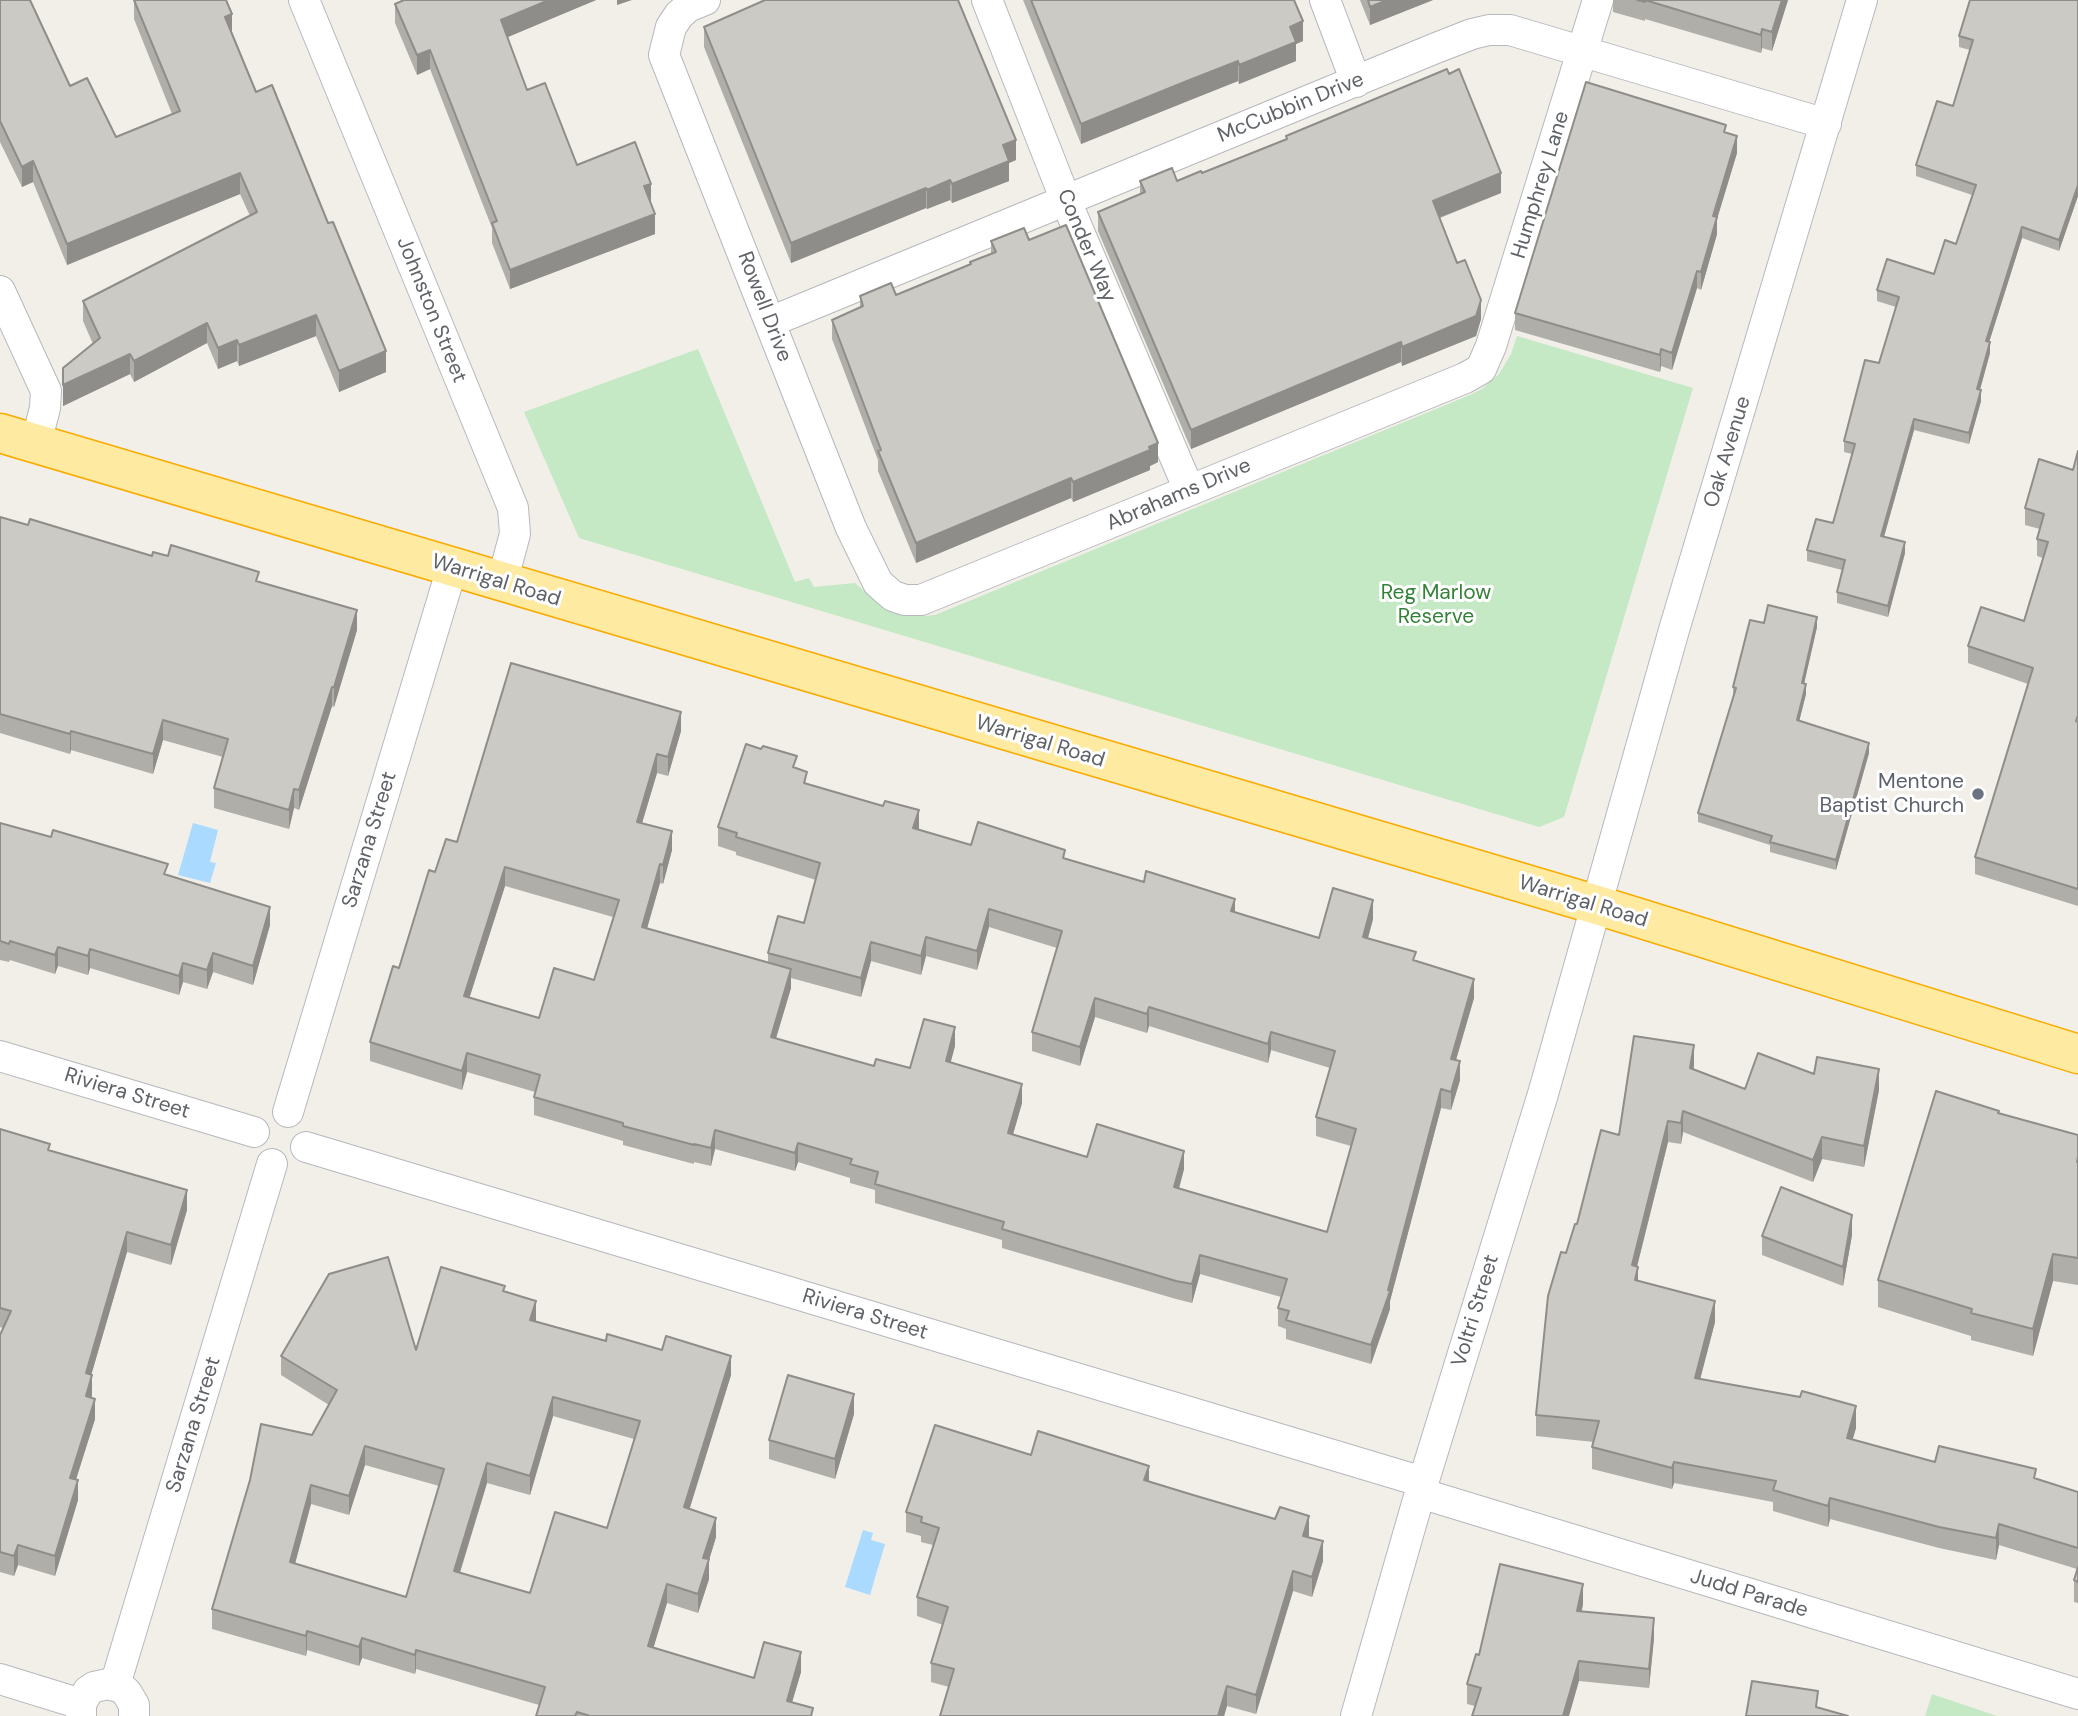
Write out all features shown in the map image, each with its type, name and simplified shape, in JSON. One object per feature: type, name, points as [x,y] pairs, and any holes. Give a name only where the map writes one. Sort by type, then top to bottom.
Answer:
[{"type":"highway","name":"Warrigal Road","points":[[0,433],[1597,905],[2078,1054]]},
{"type":"street","name":"Johnston Street","points":[[304,0],[513,508],[514,534],[502,582],[545,596]]},
{"type":"street","name":"Rowell Drive","points":[[705,0],[688,7],[679,15],[671,27],[664,55],[851,528],[878,583]]},
{"type":"street","name":"Conder Way","points":[[987,0],[1066,201],[1189,490]]},
{"type":"street","points":[[1325,0],[1356,82]]},
{"type":"street","name":"Humphrey Lane","points":[[1481,369],[1491,346],[1598,0]]},
{"type":"street","name":"Oak Avenue","points":[[1597,905],[1674,630],[1862,0]]},
{"type":"street","name":"McCubbin Drive","points":[[770,322],[1448,43],[1489,30],[1510,30],[1583,50],[1826,124]]},
{"type":"street","points":[[0,291],[46,391],[45,408],[36,443]]},
{"type":"street","name":"Abrahams Drive","points":[[878,583],[893,596],[905,600],[921,600],[1465,378],[1481,369]]},
{"type":"street","name":"Sarzana Street","points":[[288,1112],[452,568]]},
{"type":"street","name":"Voltri Street","points":[[1356,1716],[1597,905]]},
{"type":"street","name":"Riviera Street","points":[[0,1056],[254,1132]]},
{"type":"street","points":[[280,1111],[288,1112],[300,1119],[308,1140],[302,1154],[288,1165],[272,1164],[265,1161],[255,1148],[254,1132],[256,1125],[267,1115],[280,1111]]},
{"type":"street","name":"Riviera Street","points":[[306,1147],[1422,1488]]},
{"type":"street","name":"Sarzana Street","points":[[115,1685],[272,1164]]},
{"type":"street","name":"Judd Parade","points":[[1422,1488],[2078,1694]]},
{"type":"street","points":[[0,1679],[81,1710],[88,1691],[101,1684],[115,1685],[122,1688],[131,1699],[134,1716]]},
{"type":"green space","name":"Reg Marlow Reserve","points":[[1517,336],[1693,388],[1564,817],[1539,827],[579,538],[524,412],[698,349],[795,582],[809,578],[814,587],[855,583],[877,602],[902,613],[924,616],[935,615],[1470,395],[1482,389],[1499,374],[1511,354]]},
{"type":"green space","points":[[1932,1694],[1997,1716],[1925,1716]]},
{"type":"water","points":[[193,823],[218,830],[210,862],[216,863],[210,883],[178,875]]},
{"type":"water","points":[[863,1530],[873,1533],[871,1540],[885,1544],[870,1595],[845,1587]]},
{"type":"building","points":[[0,0],[30,0],[70,86],[87,78],[116,137],[180,111],[134,0],[226,0],[232,14],[225,17],[256,92],[272,85],[328,223],[333,222],[386,351],[339,371],[316,315],[239,345],[237,340],[218,348],[207,323],[134,361],[130,354],[63,385],[63,368],[100,338],[83,301],[257,212],[240,173],[67,244],[33,161],[22,167],[0,121]]},
{"type":"building","points":[[404,0],[549,0],[501,20],[527,90],[545,83],[577,165],[635,142],[651,184],[644,186],[655,214],[510,270],[492,223],[497,221],[430,50],[417,55],[395,4]]},
{"type":"building","points":[[765,0],[958,0],[1016,140],[1003,145],[1009,161],[952,184],[950,180],[927,190],[926,188],[791,243],[704,27]]},
{"type":"building","points":[[1031,0],[1294,0],[1303,21],[1290,27],[1296,42],[1239,65],[1238,61],[1081,124]]},
{"type":"building","points":[[1368,0],[1387,0],[1370,7]]},
{"type":"building","points":[[1645,0],[1782,0],[1772,32],[1762,29],[1761,35]]},
{"type":"building","points":[[1970,0],[2078,0],[2078,185],[2059,240],[2022,227],[1986,341],[1990,342],[1969,433],[1914,419],[1881,536],[1905,542],[1888,606],[1837,592],[1845,560],[1807,550],[1816,519],[1833,523],[1855,444],[1844,441],[1865,360],[1879,363],[1899,297],[1877,290],[1887,259],[1934,274],[1945,240],[1956,244],[1976,185],[1916,165],[1937,101],[1953,106],[1973,40],[1959,36]]},
{"type":"building","points":[[1447,69],[1449,74],[1459,69],[1501,173],[1433,201],[1457,263],[1465,260],[1481,300],[1476,316],[1402,347],[1401,342],[1191,430],[1098,212],[1145,192],[1140,181],[1172,168],[1177,181],[1201,171],[1202,173]]},
{"type":"building","points":[[1586,82],[1726,125],[1724,132],[1737,136],[1713,216],[1717,217],[1701,272],[1697,271],[1672,353],[1661,349],[1660,355],[1515,313]]},
{"type":"building","points":[[1066,225],[1158,443],[1149,447],[1150,450],[1073,482],[1071,478],[916,543],[878,451],[881,450],[832,320],[863,306],[860,296],[891,283],[896,295],[996,252],[991,241],[1024,228],[1029,240]]},
{"type":"building","points":[[2078,451],[2078,889],[1975,857],[2033,668],[1968,646],[1981,607],[2024,621],[2048,542],[2037,539],[2044,514],[2025,508],[2039,459],[2073,470]]},
{"type":"building","points":[[0,517],[28,525],[30,519],[152,556],[153,552],[168,556],[171,545],[259,572],[256,581],[357,610],[299,790],[294,789],[289,810],[214,788],[228,739],[163,720],[153,754],[0,714]]},
{"type":"building","points":[[1768,605],[1817,617],[1802,683],[1806,684],[1797,720],[1869,743],[1836,860],[1770,842],[1772,836],[1698,813],[1736,688],[1733,687],[1750,620],[1764,623]]},
{"type":"building","points":[[511,663],[681,712],[668,757],[657,754],[637,822],[672,831],[642,927],[791,969],[771,1037],[874,1066],[876,1059],[910,1068],[924,1019],[955,1027],[946,1061],[1022,1084],[1008,1133],[1087,1157],[1097,1124],[1184,1151],[1174,1187],[1327,1232],[1356,1129],[1316,1117],[1335,1051],[1271,1032],[1268,1044],[1149,1007],[1147,1014],[1095,998],[1080,1047],[1032,1032],[1062,931],[989,909],[977,951],[926,937],[921,956],[871,942],[861,978],[768,953],[778,916],[804,923],[820,863],[736,837],[737,833],[718,827],[746,744],[797,756],[793,767],[807,772],[804,783],[883,806],[885,801],[919,810],[913,828],[971,845],[978,822],[1065,850],[1063,858],[1144,882],[1146,871],[1235,899],[1231,911],[1319,938],[1333,888],[1373,900],[1363,937],[1416,952],[1413,960],[1474,979],[1451,1059],[1460,1061],[1451,1092],[1441,1089],[1388,1290],[1390,1291],[1371,1345],[1286,1320],[1289,1311],[1278,1308],[1287,1279],[1200,1255],[1192,1284],[1176,1281],[1002,1229],[1004,1222],[875,1184],[878,1172],[850,1164],[852,1159],[798,1143],[795,1153],[715,1130],[711,1148],[694,1145],[623,1126],[623,1123],[534,1097],[540,1075],[467,1053],[462,1071],[370,1042],[393,966],[399,968],[429,870],[435,872],[446,839],[457,842]],"holes":[[[505,867],[619,900],[594,980],[554,968],[539,1018],[464,996]]]},
{"type":"building","points":[[0,823],[51,837],[53,830],[168,864],[164,874],[270,907],[253,966],[213,953],[207,970],[183,963],[179,976],[90,949],[88,956],[58,947],[55,955],[10,941],[9,944],[0,941]]},
{"type":"building","points":[[1634,1036],[1694,1045],[1690,1068],[1745,1089],[1758,1053],[1814,1074],[1817,1057],[1879,1069],[1864,1146],[1822,1137],[1813,1160],[1683,1111],[1681,1123],[1668,1121],[1632,1265],[1638,1267],[1635,1280],[1715,1301],[1695,1378],[1800,1397],[1802,1391],[1856,1406],[1847,1438],[1935,1462],[1939,1446],[2036,1469],[2034,1478],[2078,1492],[2078,1548],[1999,1524],[1996,1538],[1939,1527],[1830,1498],[1828,1506],[1773,1490],[1776,1481],[1674,1462],[1672,1468],[1592,1447],[1599,1421],[1536,1415],[1548,1296],[1561,1252],[1566,1253],[1577,1224],[1601,1130],[1619,1135]]},
{"type":"building","points":[[1936,1091],[1999,1111],[1998,1113],[2078,1135],[2078,1258],[2053,1254],[2033,1329],[1971,1313],[1972,1309],[1878,1280]]},
{"type":"building","points":[[0,1129],[50,1144],[48,1150],[187,1190],[171,1245],[127,1232],[86,1373],[92,1375],[86,1396],[95,1399],[70,1478],[78,1480],[55,1556],[18,1545],[14,1556],[0,1552],[0,1335],[11,1311],[0,1308]]},
{"type":"building","points":[[1781,1187],[1852,1215],[1843,1267],[1762,1236]]},
{"type":"building","points":[[388,1257],[416,1350],[441,1267],[505,1286],[503,1291],[536,1301],[530,1320],[606,1341],[607,1334],[662,1350],[666,1336],[731,1356],[684,1507],[716,1518],[703,1558],[709,1559],[698,1594],[667,1584],[648,1646],[754,1678],[764,1642],[801,1652],[787,1701],[813,1708],[811,1716],[590,1716],[577,1712],[575,1716],[536,1716],[545,1687],[416,1650],[415,1655],[362,1638],[359,1647],[307,1631],[306,1636],[212,1609],[250,1480],[261,1424],[312,1435],[337,1390],[281,1356],[329,1274]],"holes":[[[553,1397],[640,1421],[607,1528],[555,1512],[530,1593],[454,1571],[487,1463],[530,1476]],[[365,1446],[444,1469],[406,1597],[290,1562],[311,1485],[349,1496]]]},
{"type":"building","points":[[788,1375],[854,1394],[835,1459],[769,1440]]},
{"type":"building","points":[[935,1425],[1031,1455],[1038,1431],[1149,1466],[1144,1480],[1275,1519],[1280,1507],[1309,1516],[1303,1536],[1323,1541],[1312,1577],[1293,1571],[1256,1695],[1227,1686],[1218,1716],[940,1716],[954,1669],[931,1663],[948,1607],[917,1597],[939,1528],[921,1522],[922,1517],[906,1512]]},
{"type":"building","points":[[1500,1564],[1583,1584],[1577,1611],[1654,1618],[1649,1669],[1579,1661],[1563,1716],[1472,1716],[1481,1688],[1467,1684],[1476,1654],[1479,1655]]},
{"type":"building","points":[[1752,1681],[1818,1691],[1816,1707],[1848,1716],[1746,1716]]},
{"type":"place","name":"Mentone Baptist Church","points":[[1978,794]]}]
